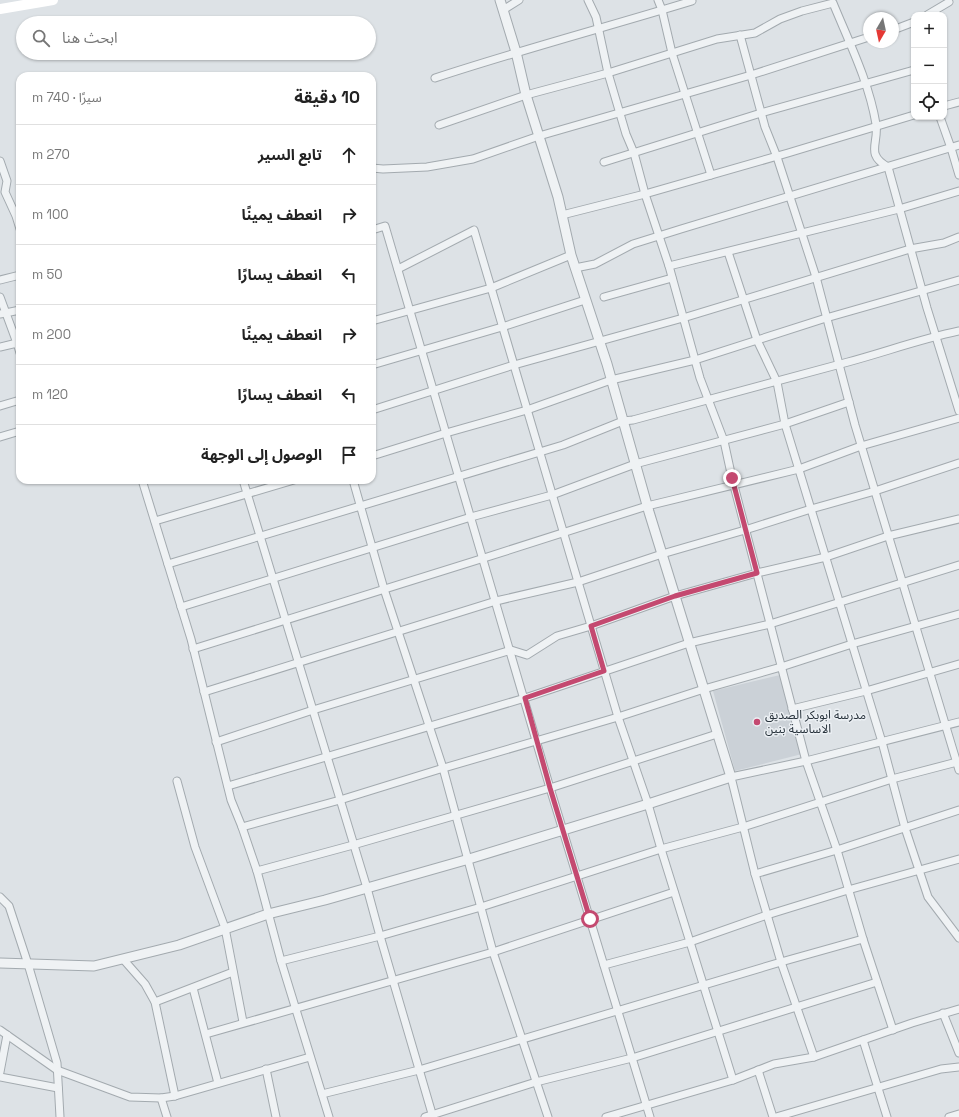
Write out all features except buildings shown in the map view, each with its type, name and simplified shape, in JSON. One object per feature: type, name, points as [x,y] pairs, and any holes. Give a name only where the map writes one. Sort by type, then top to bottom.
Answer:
[{"type":"main road","points":[[0,9],[53,0]]},
{"type":"street","points":[[500,0],[516,52],[526,95],[562,215],[571,255],[611,380],[647,506],[730,777],[780,962],[814,1057]]},
{"type":"street","points":[[503,10],[520,0]]},
{"type":"street","points":[[588,0],[596,17],[608,73],[626,134],[634,153],[645,194],[660,236],[695,360],[708,400],[724,441],[745,530],[806,761],[837,850],[862,939],[894,1030]]},
{"type":"street","points":[[658,0],[662,10],[672,53],[711,175]]},
{"type":"street","points":[[435,78],[516,52],[692,1]]},
{"type":"street","points":[[932,12],[949,2]]},
{"type":"street","points":[[439,125],[526,95],[608,73],[717,39],[756,33],[780,19],[802,11],[833,3],[866,84],[876,126],[874,154],[879,162],[888,167],[935,336],[959,411]]},
{"type":"street","points":[[899,28],[911,23]]},
{"type":"street","points":[[740,35],[765,127],[777,157],[790,196],[800,234],[816,277],[861,446],[959,770]]},
{"type":"street","points":[[376,168],[427,167],[473,159],[539,136],[751,75],[863,39]]},
{"type":"street","points":[[604,162],[761,113],[911,71]]},
{"type":"street","points":[[947,105],[959,102]]},
{"type":"street","points":[[562,215],[645,194],[777,157],[911,116]]},
{"type":"street","points":[[941,120],[952,148],[959,175]]},
{"type":"street","points":[[575,268],[595,264],[633,244],[959,145]]},
{"type":"street","points":[[0,161],[7,181],[5,192],[16,216]]},
{"type":"street","points":[[669,266],[899,209],[959,191]]},
{"type":"street","points":[[376,229],[385,226],[484,558],[576,876],[650,1117]]},
{"type":"street","points":[[398,269],[474,230],[618,717],[648,804],[733,1080]]},
{"type":"street","points":[[376,409],[514,365],[683,318],[910,249],[959,238]]},
{"type":"street","points":[[728,252],[756,340],[777,382],[785,424],[882,742],[905,828],[928,897],[959,938]]},
{"type":"street","points":[[376,320],[491,288],[571,255]]},
{"type":"street","points":[[0,280],[16,276]]},
{"type":"street","points":[[604,297],[672,278]]},
{"type":"street","points":[[376,455],[446,432],[527,410],[611,380],[695,360],[826,318],[959,280]]},
{"type":"street","points":[[0,297],[3,313],[16,341]]},
{"type":"street","points":[[376,364],[422,349],[502,327],[585,300]]},
{"type":"street","points":[[3,313],[16,311]]},
{"type":"street","points":[[168,564],[260,535],[563,445],[623,421],[633,420],[777,382],[885,352],[935,336],[959,331]]},
{"type":"street","points":[[0,347],[16,343]]},
{"type":"street","points":[[1,404],[16,401]]},
{"type":"street","points":[[181,607],[471,517],[552,495],[635,464],[785,424],[849,402]]},
{"type":"street","points":[[193,649],[647,506],[799,469],[861,446],[959,418]]},
{"type":"street","points":[[0,437],[16,431]]},
{"type":"street","points":[[204,692],[496,601],[578,582],[662,554],[875,491],[959,463]]},
{"type":"street","points":[[143,484],[193,649],[231,800],[257,871],[281,961],[329,1117]]},
{"type":"street","points":[[244,484],[367,888],[433,1116]]},
{"type":"street","points":[[155,521],[281,484]]},
{"type":"street","points":[[353,484],[384,589],[414,679],[428,727],[443,768],[455,816],[469,859],[493,952],[523,1038],[548,1117]]},
{"type":"street","points":[[216,742],[313,710],[511,650],[526,655],[557,636],[591,626],[675,596],[757,573],[826,557],[888,536],[959,519]]},
{"type":"street","points":[[228,786],[525,698],[689,643],[770,624],[959,565]]},
{"type":"street","points":[[242,827],[340,800],[618,717],[852,644],[959,614]]},
{"type":"street","points":[[792,709],[866,691],[959,664]]},
{"type":"street","points":[[0,963],[94,966],[179,945],[268,914],[469,859],[730,777],[806,761],[959,722]]},
{"type":"street","points":[[257,871],[550,788],[717,734]]},
{"type":"street","points":[[281,961],[380,936],[481,907],[661,849],[743,827],[892,779],[956,762]]},
{"type":"street","points":[[177,781],[195,847],[225,928],[243,1022]]},
{"type":"street","points":[[755,874],[837,850],[959,810]]},
{"type":"street","points":[[604,965],[690,942],[767,915],[848,890],[959,859]]},
{"type":"street","points":[[206,1034],[243,1022],[493,952],[674,892]]},
{"type":"street","points":[[0,897],[9,906],[28,964],[57,1063],[60,1117]]},
{"type":"street","points":[[322,1094],[419,1070],[617,1010],[862,939]]},
{"type":"street","points":[[123,959],[145,984],[155,1002],[176,1096]]},
{"type":"street","points":[[155,1002],[233,972]]},
{"type":"street","points":[[425,1117],[433,1116],[536,1082],[632,1058],[717,1030],[877,982]]},
{"type":"street","points":[[194,988],[218,1083]]},
{"type":"street","points":[[606,1117],[733,1080],[774,1064],[814,1057],[943,1013],[959,1009]]},
{"type":"street","points":[[943,1013],[959,1053]]},
{"type":"street","points":[[0,1030],[57,1070],[130,1097],[161,1098],[176,1096],[310,1056]]},
{"type":"street","points":[[0,1072],[7,1036]]},
{"type":"street","points":[[863,1040],[887,1117]]},
{"type":"street","points":[[758,1070],[774,1117],[941,1069],[959,1067]]},
{"type":"street","points":[[266,1069],[273,1116]]},
{"type":"street","points":[[0,1077],[58,1088]]},
{"type":"street","points":[[161,1098],[167,1117]]},
{"type":"street","points":[[949,1117],[959,1114]]},
{"type":"shaded area","name":"مدرسة ابوبكر الصديق الاساسية بنين","points":[[780,675],[802,754],[735,771],[713,691]]},
{"type":"place","name":"مدرسة ابوبكر الصديق الاساسية بنين","points":[[757,722]]},
{"type":"route","points":[[590,919],[550,788],[525,698],[604,671],[591,626],[675,596],[757,573],[732,478]]}]
